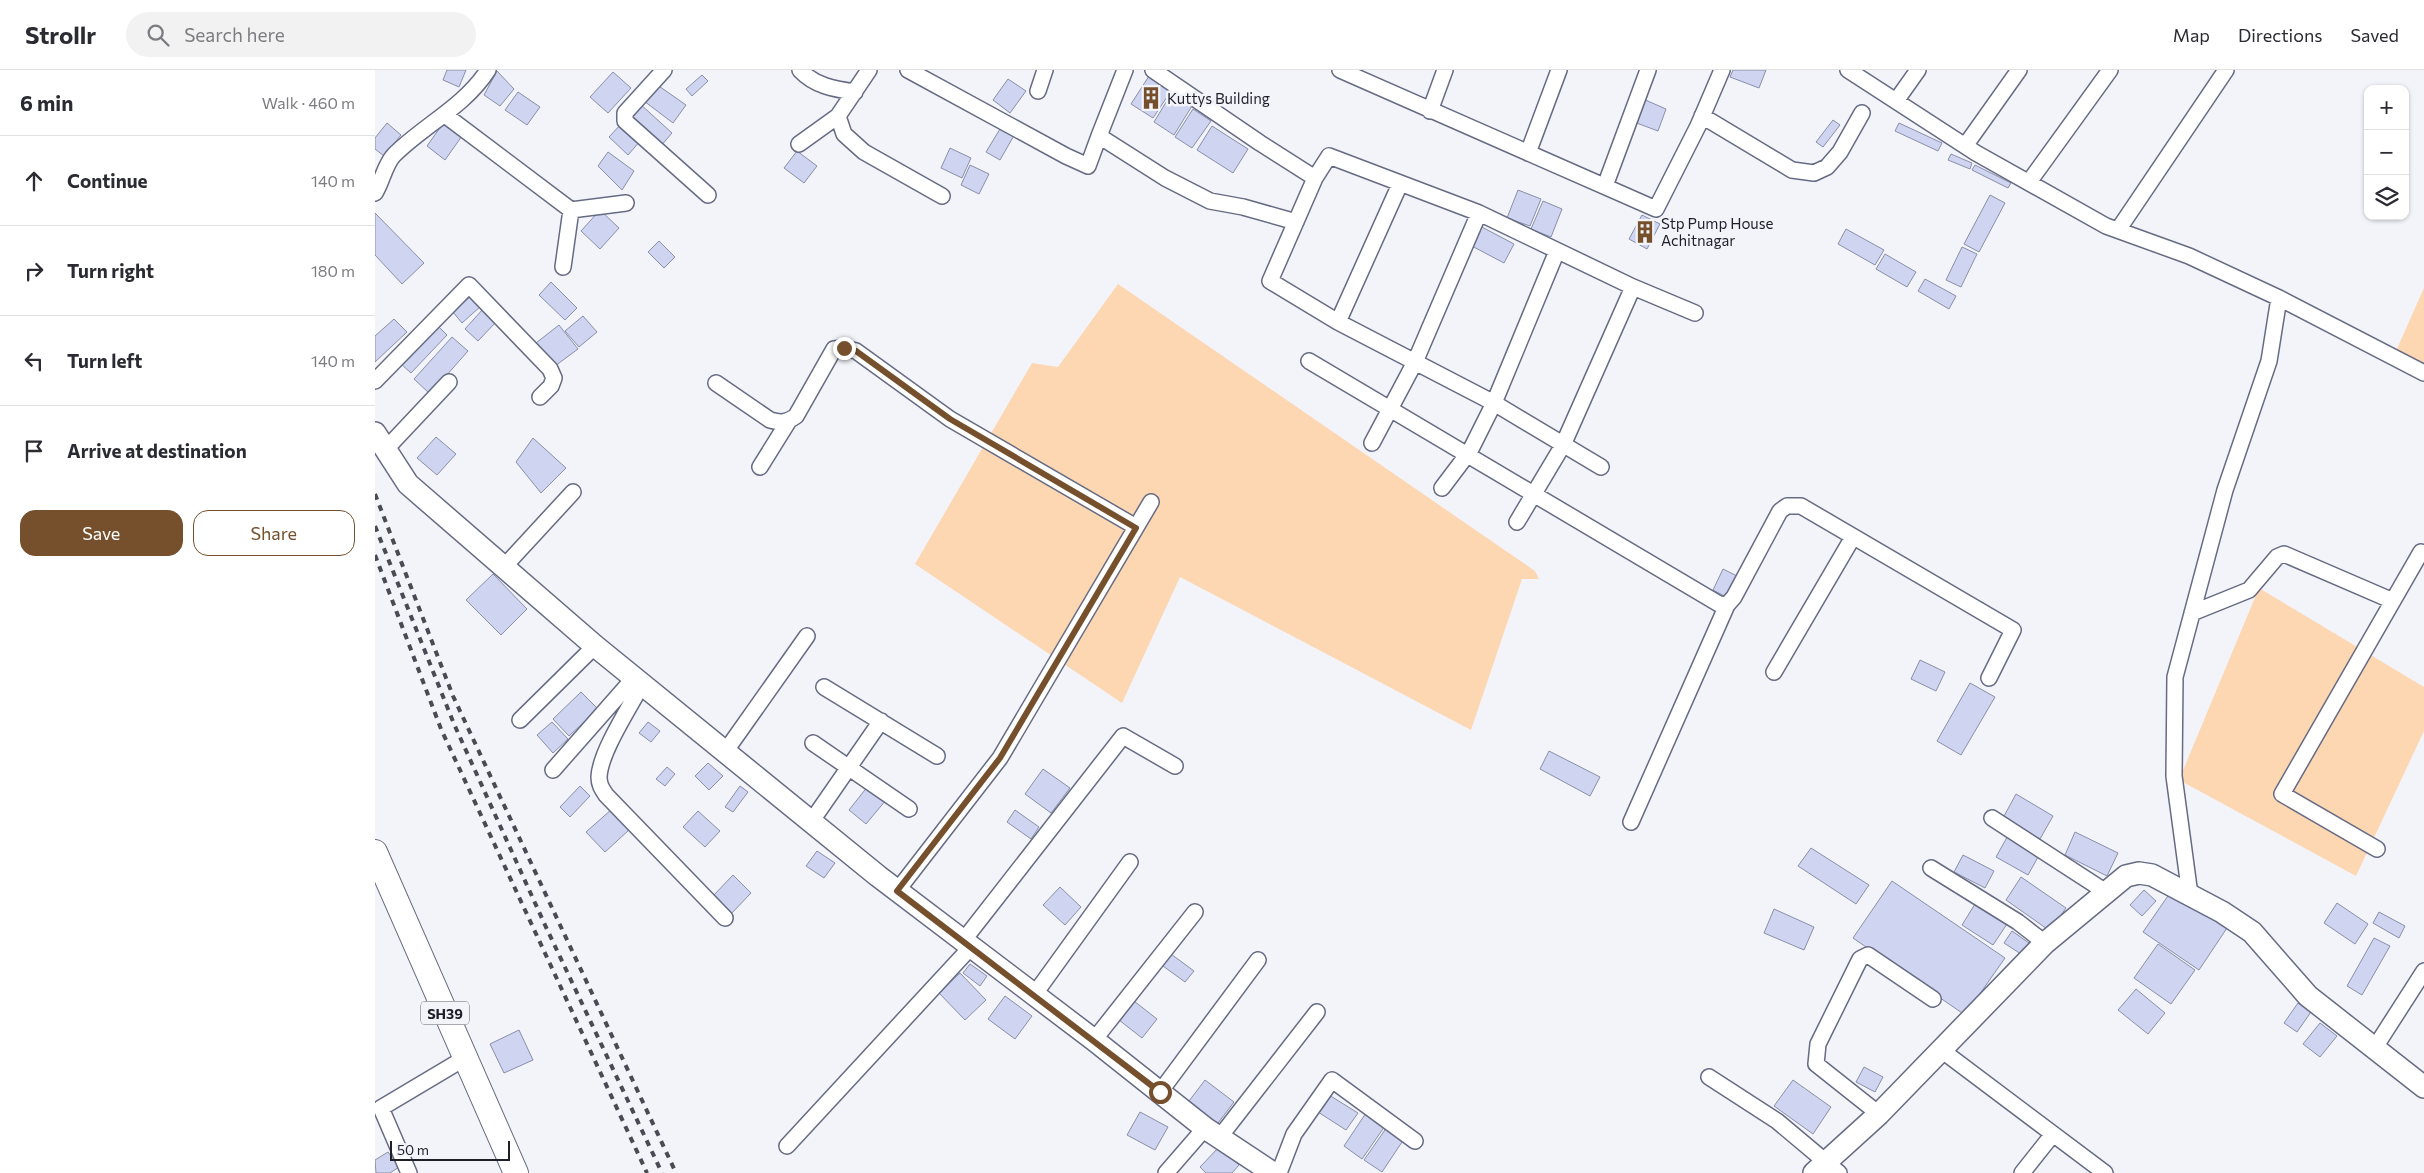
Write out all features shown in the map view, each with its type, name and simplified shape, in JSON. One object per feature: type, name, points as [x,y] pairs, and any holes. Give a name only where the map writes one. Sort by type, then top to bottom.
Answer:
[{"type":"main road","name":"SH39","points":[[375,852],[516,1173]]},
{"type":"street","points":[[375,193],[392,157],[445,115],[479,83],[487,70]]},
{"type":"street","points":[[664,70],[625,113],[625,121],[708,195]]},
{"type":"street","points":[[800,70],[818,84],[831,89],[855,92]]},
{"type":"street","points":[[799,144],[838,116],[869,70]]},
{"type":"street","points":[[908,70],[1066,156],[1088,166],[1125,70]]},
{"type":"street","points":[[1037,91],[1045,70]]},
{"type":"street","points":[[1153,70],[1260,144],[1315,178]]},
{"type":"street","points":[[1340,70],[1656,209],[1702,116],[1721,70]]},
{"type":"street","points":[[1430,111],[1445,70]]},
{"type":"street","points":[[1528,153],[1559,70]]},
{"type":"street","points":[[1605,186],[1648,70]]},
{"type":"street","points":[[1848,70],[1965,146],[2106,226],[2189,256],[2279,298],[2424,373]]},
{"type":"street","points":[[1896,101],[1918,70]]},
{"type":"street","points":[[1965,146],[2019,70]]},
{"type":"street","points":[[2029,182],[2110,70]]},
{"type":"street","points":[[2118,230],[2227,70]]},
{"type":"street","points":[[1702,116],[1792,170],[1814,173],[1827,167],[1840,152],[1862,113]]},
{"type":"street","points":[[445,115],[571,210],[626,203]]},
{"type":"street","points":[[838,116],[844,134],[864,152],[942,196]]},
{"type":"street","points":[[1099,136],[1165,178],[1210,202],[1243,207],[1296,222]]},
{"type":"street","points":[[1601,467],[1494,403],[1338,322],[1270,281],[1315,178],[1329,156],[1479,213],[1557,252],[1695,313]]},
{"type":"street","points":[[1338,322],[1400,184]]},
{"type":"street","points":[[563,267],[571,210]]},
{"type":"street","points":[[1372,443],[1415,362],[1479,213]]},
{"type":"street","points":[[1442,488],[1468,454],[1494,403],[1557,252]]},
{"type":"street","points":[[375,381],[469,285],[550,369],[554,378],[551,386],[540,397]]},
{"type":"street","points":[[1517,522],[1563,445],[1633,287]]},
{"type":"street","points":[[2190,895],[2174,776],[2175,677],[2225,490],[2269,361],[2279,298]]},
{"type":"street","points":[[760,467],[788,422],[796,416],[834,349],[844,348],[856,351],[950,419],[1136,528]]},
{"type":"street","points":[[1309,361],[1719,604],[1727,605]]},
{"type":"street","points":[[449,382],[380,442],[408,484],[595,646],[897,891],[1094,1040],[1212,1133],[1273,1173]]},
{"type":"street","points":[[716,383],[770,420],[780,423],[788,422]]},
{"type":"street","points":[[503,568],[573,492]]},
{"type":"street","points":[[897,891],[1000,758],[1151,502]]},
{"type":"street","points":[[1631,822],[1727,605],[1734,597],[1780,511],[1787,506],[1801,506],[2013,630],[1989,678]]},
{"type":"street","points":[[1774,672],[1853,536]]},
{"type":"street","points":[[2377,849],[2282,794],[2423,551]]},
{"type":"street","points":[[2191,613],[2249,590],[2277,557],[2283,554],[2393,601]]},
{"type":"street","points":[[725,752],[807,636]]},
{"type":"street","points":[[520,720],[595,646]]},
{"type":"street","points":[[553,770],[638,681]]},
{"type":"street","points":[[638,681],[608,749],[599,775],[599,784],[607,795],[725,918]]},
{"type":"street","points":[[824,687],[937,756]]},
{"type":"street","points":[[811,822],[881,721]]},
{"type":"street","points":[[787,1146],[967,944],[1123,736],[1175,766]]},
{"type":"street","points":[[813,743],[909,809]]},
{"type":"street","points":[[1992,818],[2106,892]]},
{"type":"street","points":[[1034,995],[1130,862]]},
{"type":"street","points":[[1931,868],[2017,922],[2045,943]]},
{"type":"street","points":[[1709,1077],[1777,1121],[1827,1170],[1940,1049],[2045,943],[2126,876],[2139,873],[2152,875],[2190,895],[2222,912],[2251,932],[2308,996],[2424,1087]]},
{"type":"street","points":[[1094,1040],[1195,912]]},
{"type":"street","points":[[1879,1114],[1816,1064],[1818,1044],[1860,959],[1868,955],[1933,999]]},
{"type":"street","points":[[1160,1092],[1258,960]]},
{"type":"street","points":[[2374,1049],[2424,971]]},
{"type":"street","points":[[1167,1173],[1212,1133],[1317,1012]]},
{"type":"street","points":[[1940,1049],[2105,1173]]},
{"type":"street","points":[[409,1173],[381,1108],[465,1058]]},
{"type":"street","points":[[1279,1173],[1294,1134],[1332,1080],[1415,1141]]},
{"type":"street","points":[[2022,1173],[2053,1134]]},
{"type":"shaded area","points":[[1118,284],[1535,571],[1539,579],[1522,579],[1471,730],[1180,577],[1122,703],[915,564],[1032,363],[1058,367]]},
{"type":"shaded area","points":[[2424,288],[2424,366],[2396,351]]},
{"type":"shaded area","points":[[2259,588],[2424,687],[2424,731],[2356,876],[2179,780]]},
{"type":"building","points":[[447,70],[466,70],[459,87],[443,80]]},
{"type":"building","points":[[1733,70],[1766,70],[1759,88],[1730,77]]},
{"type":"building","points":[[497,71],[514,89],[500,106],[484,95]]},
{"type":"building","points":[[613,72],[631,88],[608,113],[590,97]]},
{"type":"building","points":[[702,75],[708,81],[692,96],[686,89]]},
{"type":"building","name":"Kuttys Building","points":[[1149,76],[1171,91],[1153,118],[1131,104]]},
{"type":"building","points":[[1008,79],[1026,91],[1010,113],[993,100]]},
{"type":"building","points":[[656,84],[686,105],[673,123],[644,101]]},
{"type":"building","points":[[518,92],[540,107],[527,125],[505,110]]},
{"type":"building","points":[[1171,94],[1192,106],[1174,135],[1154,122]]},
{"type":"building","points":[[1643,99],[1666,109],[1658,131],[1634,122]]},
{"type":"building","points":[[639,103],[672,133],[660,147],[626,118]]},
{"type":"building","points":[[1193,109],[1211,121],[1192,148],[1175,137]]},
{"type":"building","points":[[1833,120],[1840,125],[1823,147],[1816,142]]},
{"type":"building","points":[[444,122],[462,136],[445,160],[427,146]]},
{"type":"building","points":[[387,123],[401,135],[384,156],[375,149],[375,138]]},
{"type":"building","points":[[622,123],[641,140],[628,155],[609,137]]},
{"type":"building","points":[[1899,123],[1942,143],[1938,151],[1895,131]]},
{"type":"building","points":[[1003,124],[1016,132],[1000,160],[986,152]]},
{"type":"building","points":[[1212,126],[1248,149],[1233,173],[1197,150]]},
{"type":"building","points":[[950,148],[971,158],[962,178],[941,168]]},
{"type":"building","points":[[797,151],[817,166],[804,183],[784,168]]},
{"type":"building","points":[[608,152],[634,171],[622,190],[598,166]]},
{"type":"building","points":[[1951,154],[1972,163],[1970,169],[1948,160]]},
{"type":"building","points":[[970,165],[989,174],[979,194],[961,185]]},
{"type":"building","points":[[1975,165],[2011,183],[2008,188],[1972,170]]},
{"type":"building","points":[[1518,190],[1541,199],[1530,226],[1507,218]]},
{"type":"building","points":[[1990,195],[2005,203],[1979,252],[1964,244]]},
{"type":"building","points":[[1543,201],[1562,209],[1551,237],[1531,229]]},
{"type":"building","points":[[600,210],[619,228],[600,249],[581,231]]},
{"type":"building","points":[[375,213],[424,263],[402,284],[375,255]]},
{"type":"building","name":"Stp Pump House Achitnagar","points":[[1642,215],[1660,224],[1647,249],[1629,239]]},
{"type":"building","points":[[1480,226],[1514,244],[1504,263],[1470,245]]},
{"type":"building","points":[[1846,229],[1884,250],[1875,265],[1838,244]]},
{"type":"building","points":[[659,241],[675,257],[664,268],[648,252]]},
{"type":"building","points":[[1962,247],[1977,254],[1961,287],[1946,280]]},
{"type":"building","points":[[1885,254],[1916,272],[1907,287],[1876,269]]},
{"type":"building","points":[[1925,279],[1956,296],[1949,309],[1918,291]]},
{"type":"building","points":[[551,282],[577,308],[565,320],[539,295]]},
{"type":"building","points":[[471,296],[481,306],[462,323],[453,312]]},
{"type":"building","points":[[483,309],[496,322],[478,341],[465,329]]},
{"type":"building","points":[[583,316],[597,332],[579,347],[565,331]]},
{"type":"building","points":[[394,319],[407,332],[375,362],[375,336]]},
{"type":"building","points":[[559,325],[578,349],[555,366],[536,343]]},
{"type":"building","points":[[438,326],[447,335],[411,373],[401,364]]},
{"type":"building","points":[[452,337],[468,351],[430,394],[414,379]]},
{"type":"building","points":[[436,437],[456,454],[437,475],[417,458]]},
{"type":"building","points":[[533,438],[566,468],[541,493],[516,462]]},
{"type":"building","points":[[1723,569],[1739,577],[1728,598],[1713,590]]},
{"type":"building","points":[[493,574],[527,609],[501,635],[466,600]]},
{"type":"building","points":[[1920,660],[1945,672],[1936,691],[1911,679]]},
{"type":"building","points":[[1970,683],[1995,697],[1961,755],[1937,741]]},
{"type":"building","points":[[581,692],[598,709],[569,736],[553,719]]},
{"type":"building","points":[[552,722],[568,739],[553,753],[537,735]]},
{"type":"building","points":[[648,722],[660,731],[651,742],[639,733]]},
{"type":"building","points":[[1549,751],[1600,777],[1590,796],[1540,769]]},
{"type":"building","points":[[708,763],[723,776],[709,790],[695,776]]},
{"type":"building","points":[[667,767],[675,774],[665,786],[656,779]]},
{"type":"building","points":[[1043,769],[1070,788],[1051,813],[1025,794]]},
{"type":"building","points":[[580,786],[590,796],[570,817],[560,807]]},
{"type":"building","points":[[740,786],[748,792],[733,812],[725,807]]},
{"type":"building","points":[[868,786],[886,800],[866,824],[849,810]]},
{"type":"building","points":[[2016,794],[2053,816],[2040,839],[2003,818]]},
{"type":"building","points":[[612,809],[630,829],[605,852],[586,832]]},
{"type":"building","points":[[1015,810],[1039,827],[1031,839],[1007,822]]},
{"type":"building","points":[[698,811],[720,831],[705,847],[683,827]]},
{"type":"building","points":[[2010,832],[2042,850],[2028,875],[1996,857]]},
{"type":"building","points":[[2075,832],[2118,853],[2107,876],[2065,855]]},
{"type":"building","points":[[1811,848],[1869,885],[1856,904],[1798,866]]},
{"type":"building","points":[[817,851],[835,863],[824,878],[806,866]]},
{"type":"building","points":[[1963,855],[1994,871],[1985,888],[1954,872]]},
{"type":"building","points":[[733,875],[751,893],[731,914],[713,896]]},
{"type":"building","points":[[2021,877],[2066,908],[2050,931],[2006,900]]},
{"type":"building","points":[[1892,881],[2005,958],[1965,1015],[1853,938]]},
{"type":"building","points":[[1060,887],[1081,907],[1065,925],[1043,905]]},
{"type":"building","points":[[2144,890],[2156,901],[2142,916],[2130,905]]},
{"type":"building","points":[[2172,890],[2227,928],[2199,970],[2143,932]]},
{"type":"building","points":[[2337,903],[2368,924],[2355,944],[2324,923]]},
{"type":"building","points":[[1975,904],[2007,924],[1993,945],[1962,925]]},
{"type":"building","points":[[1774,909],[1814,927],[1804,950],[1764,933]]},
{"type":"building","points":[[2379,912],[2405,926],[2399,938],[2373,923]]},
{"type":"building","points":[[2012,931],[2029,943],[2021,954],[2004,943]]},
{"type":"building","points":[[2374,938],[2390,946],[2362,995],[2347,986]]},
{"type":"building","points":[[2158,944],[2195,970],[2171,1004],[2134,978]]},
{"type":"building","points":[[1171,954],[1194,971],[1185,982],[1163,966]]},
{"type":"building","points":[[970,964],[987,976],[980,986],[963,973]]},
{"type":"building","points":[[960,973],[986,1000],[965,1020],[939,993]]},
{"type":"building","points":[[2136,989],[2165,1013],[2148,1034],[2118,1010]]},
{"type":"building","points":[[1005,996],[1032,1016],[1015,1039],[988,1019]]},
{"type":"building","points":[[1134,1001],[1157,1019],[1142,1038],[1119,1020]]},
{"type":"building","points":[[2298,1003],[2311,1012],[2297,1032],[2284,1023]]},
{"type":"building","points":[[2320,1023],[2337,1036],[2320,1057],[2303,1044]]},
{"type":"building","points":[[519,1030],[533,1060],[504,1073],[490,1044]]},
{"type":"building","points":[[1864,1067],[1883,1077],[1875,1092],[1856,1082]]},
{"type":"building","points":[[1205,1080],[1234,1102],[1215,1127],[1186,1105]]},
{"type":"building","points":[[1793,1080],[1831,1107],[1813,1134],[1774,1106]]},
{"type":"building","points":[[1329,1095],[1358,1113],[1346,1130],[1318,1112]]},
{"type":"building","points":[[1140,1112],[1168,1127],[1155,1150],[1127,1135]]},
{"type":"building","points":[[1366,1113],[1385,1126],[1362,1159],[1344,1146]]},
{"type":"building","points":[[1387,1127],[1404,1139],[1382,1172],[1364,1160]]},
{"type":"building","points":[[1219,1147],[1239,1165],[1232,1173],[1206,1173],[1200,1167]]},
{"type":"building","points":[[388,1152],[399,1167],[390,1173],[376,1173],[375,1160]]},
{"type":"railway","points":[[375,494],[453,696],[676,1173]]},
{"type":"railway","points":[[375,526],[454,724],[545,925],[662,1173]]},
{"type":"railway","points":[[375,555],[441,729],[647,1173]]},
{"type":"place","name":"Kuttys Building","points":[[1151,98]]},
{"type":"place","name":"Stp Pump House Achitnagar","points":[[1645,232]]},
{"type":"route","points":[[844,348],[856,351],[950,419],[1136,528],[1000,758],[897,891],[1160,1092]]}]
